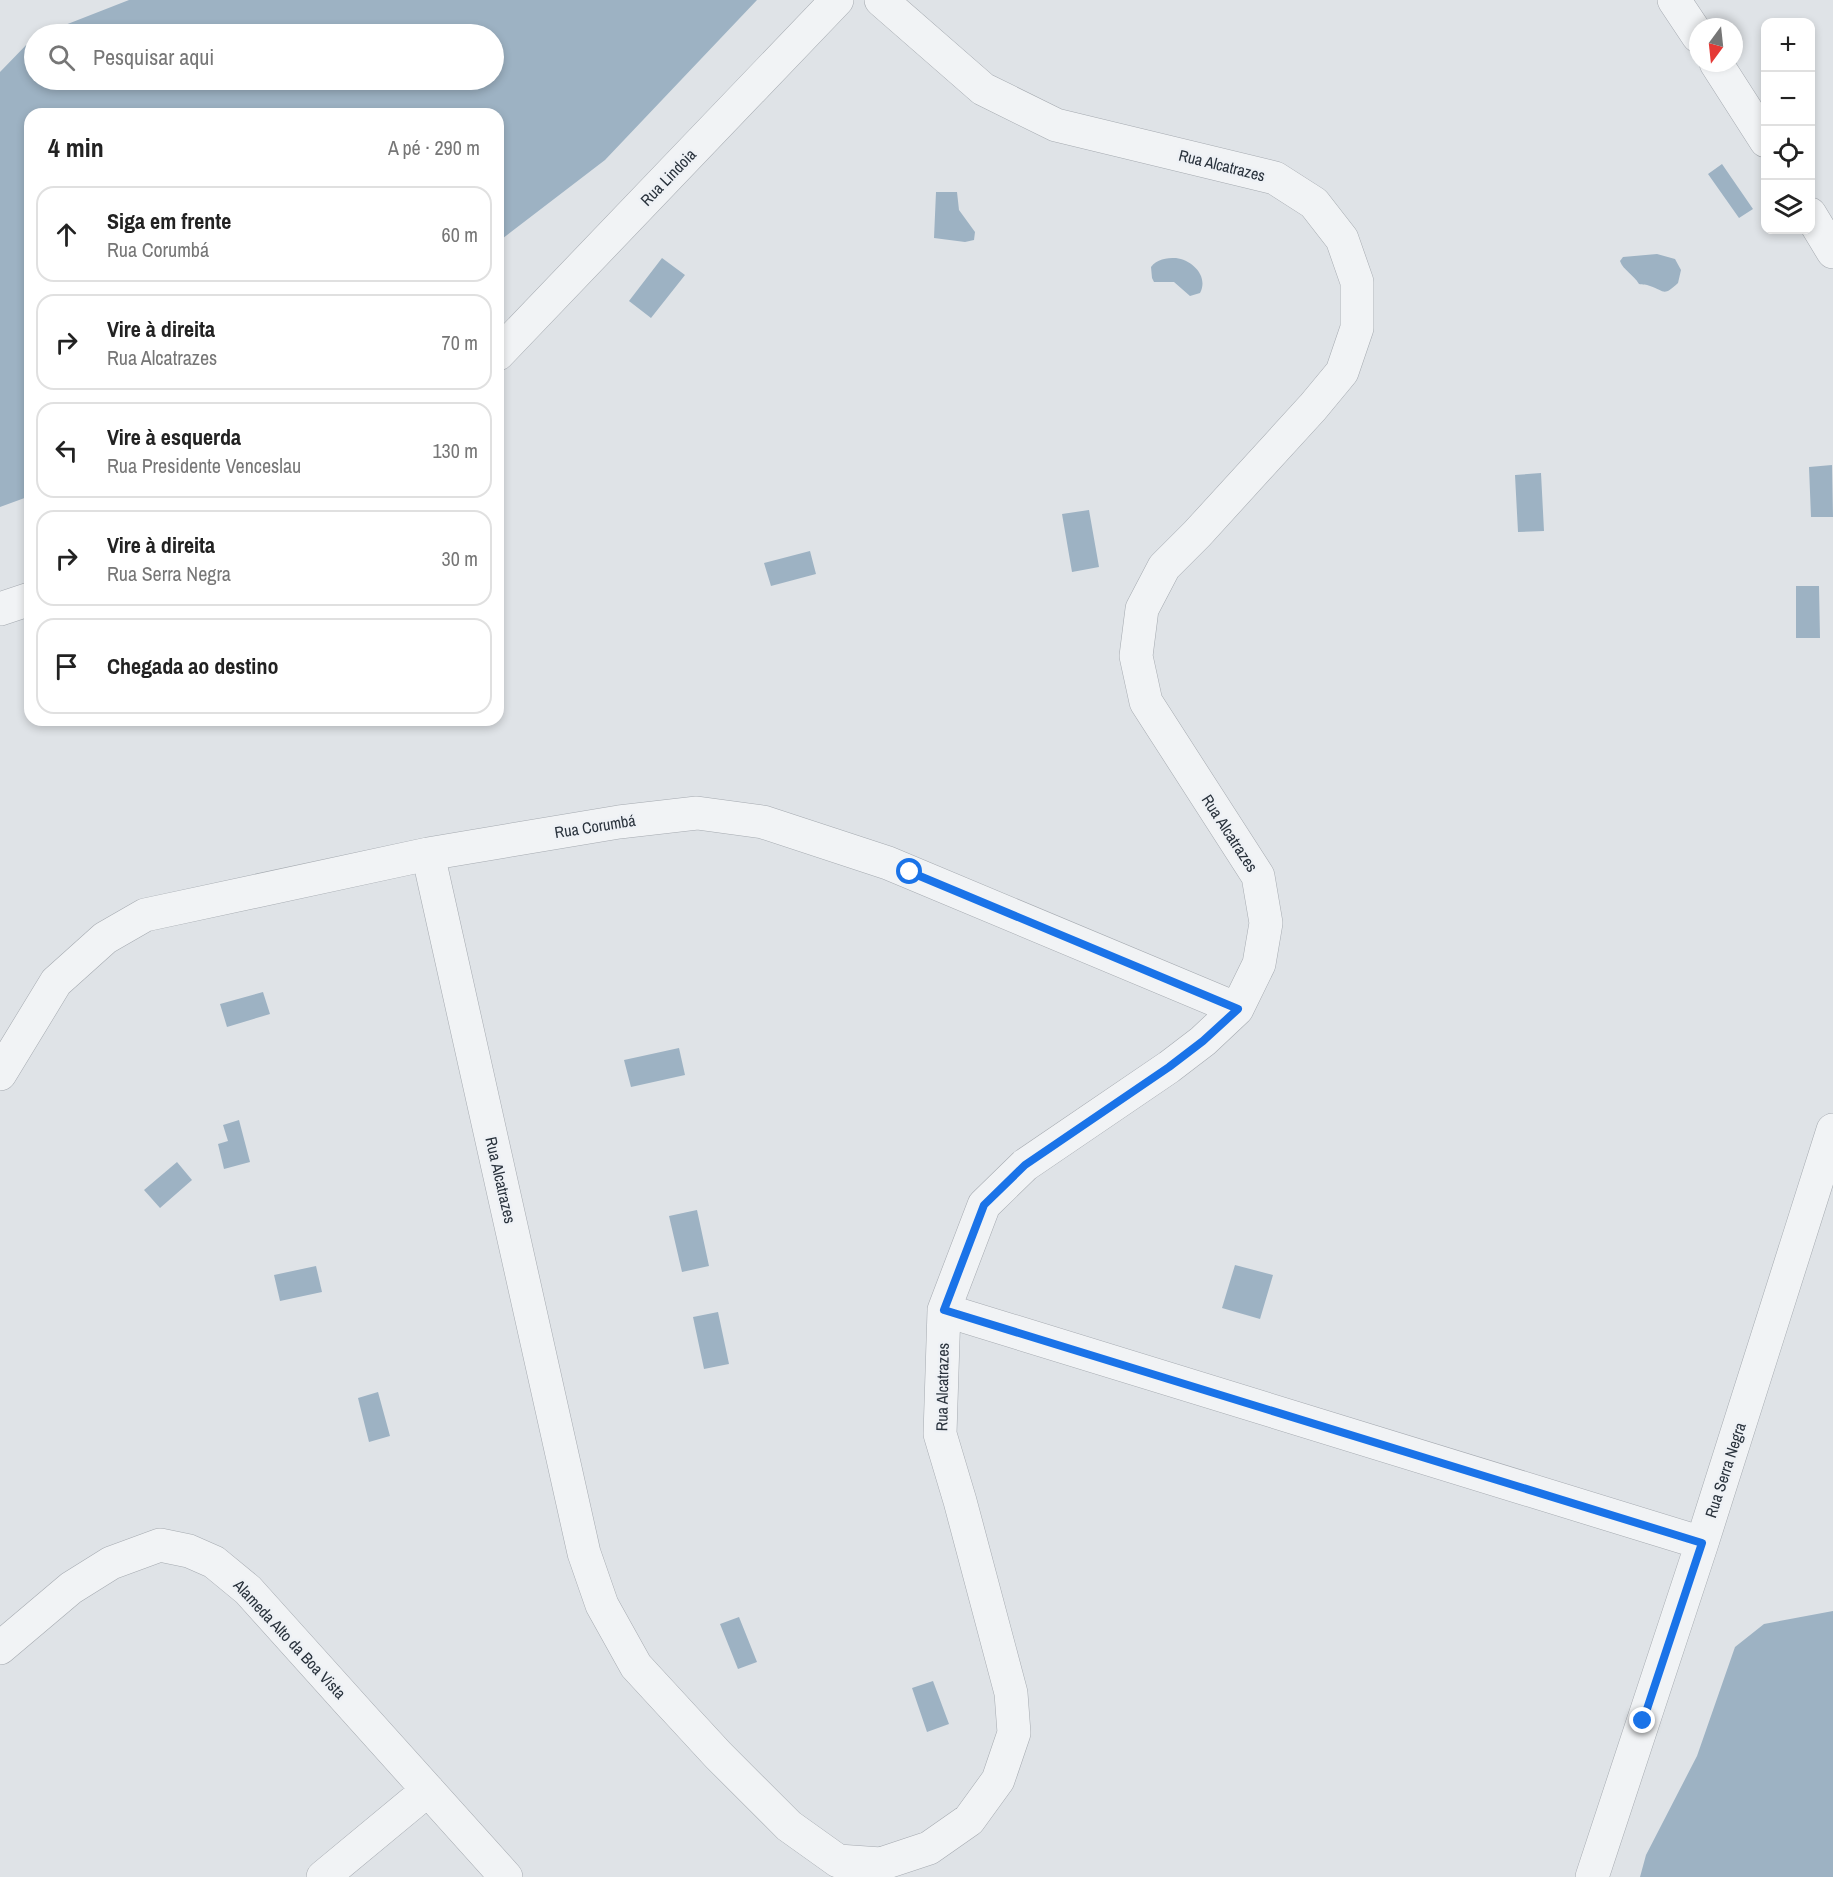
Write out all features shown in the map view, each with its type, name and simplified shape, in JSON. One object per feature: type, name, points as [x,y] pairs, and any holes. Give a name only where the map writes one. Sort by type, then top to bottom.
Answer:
[{"type":"street","name":"Rua Lindoia","points":[[504,348],[837,0]]},
{"type":"street","name":"Rua Alcatrazes","points":[[428,854],[584,1553],[602,1605],[636,1666],[718,1755],[789,1826],[838,1861],[881,1864],[929,1848],[969,1820],[998,1780],[1014,1733],[1011,1693],[940,1434],[944,1310],[984,1205],[1025,1165],[1169,1067],[1203,1041],[1238,1009],[1259,964],[1266,923],[1258,876],[1146,702],[1136,656],[1142,609],[1164,567],[1313,407],[1342,372],[1357,328],[1358,282],[1342,239],[1314,203],[1275,178],[1056,125],[983,89],[881,0]]},
{"type":"street","points":[[1674,0],[1689,22]]},
{"type":"street","points":[[1722,72],[1761,133]]},
{"type":"street","points":[[1815,222],[1833,252]]},
{"type":"street","points":[[0,609],[24,601]]},
{"type":"street","name":"Rua Corumbá","points":[[0,1074],[56,982],[105,938],[145,915],[428,854],[619,822],[697,813],[763,822],[888,863],[1238,1009]]},
{"type":"street","name":"Rua Serra Negra","points":[[1592,1877],[1702,1543],[1833,1130]]},
{"type":"street","points":[[944,1310],[1702,1543]]},
{"type":"street","name":"Alameda Alto da Boa Vista","points":[[0,1648],[71,1588],[111,1563],[160,1545],[189,1551],[214,1562],[248,1590],[506,1877]]},
{"type":"street","points":[[323,1877],[428,1790]]},
{"type":"water","points":[[129,0],[757,0],[605,160],[504,237],[504,108],[24,108],[24,498],[0,507],[0,72],[24,47],[24,90],[504,90],[504,24],[68,24]]},
{"type":"water","points":[[1722,164],[1753,209],[1739,218],[1708,174]]},
{"type":"water","points":[[936,192],[957,192],[959,210],[975,232],[974,240],[965,242],[934,238]]},
{"type":"water","points":[[1657,254],[1675,259],[1681,270],[1678,283],[1667,291],[1639,284],[1620,261],[1623,257]]},
{"type":"water","points":[[662,258],[685,275],[651,318],[629,301]]},
{"type":"water","points":[[1176,258],[1193,265],[1201,275],[1200,293],[1190,296],[1174,282],[1154,282],[1151,267],[1153,264]]},
{"type":"water","points":[[1832,465],[1833,517],[1811,517],[1809,467]]},
{"type":"water","points":[[1541,473],[1544,531],[1518,532],[1515,475]]},
{"type":"water","points":[[1089,510],[1099,567],[1072,572],[1062,514]]},
{"type":"water","points":[[810,551],[816,574],[771,586],[764,563]]},
{"type":"water","points":[[1796,586],[1819,586],[1820,638],[1796,638]]},
{"type":"water","points":[[263,992],[270,1014],[227,1027],[220,1004]]},
{"type":"water","points":[[679,1048],[685,1075],[631,1087],[624,1060]]},
{"type":"water","points":[[239,1120],[250,1162],[224,1169],[218,1144],[228,1141],[223,1125]]},
{"type":"water","points":[[177,1162],[192,1180],[160,1208],[144,1190]]},
{"type":"water","points":[[697,1210],[709,1266],[682,1272],[669,1216]]},
{"type":"water","points":[[1235,1265],[1273,1275],[1260,1319],[1222,1308]]},
{"type":"water","points":[[316,1266],[322,1292],[280,1301],[274,1275]]},
{"type":"water","points":[[718,1312],[729,1364],[704,1369],[693,1317]]},
{"type":"water","points":[[378,1392],[390,1436],[369,1442],[358,1398]]},
{"type":"water","points":[[1833,1611],[1833,1877],[1640,1877],[1646,1855],[1697,1756],[1735,1647],[1764,1624]]},
{"type":"water","points":[[739,1617],[757,1662],[738,1669],[720,1624]]},
{"type":"water","points":[[933,1681],[949,1724],[927,1732],[912,1688]]},
{"type":"route","points":[[910,872],[1238,1009],[1203,1041],[1169,1067],[1025,1165],[984,1205],[944,1310],[1702,1543],[1643,1721]]}]
